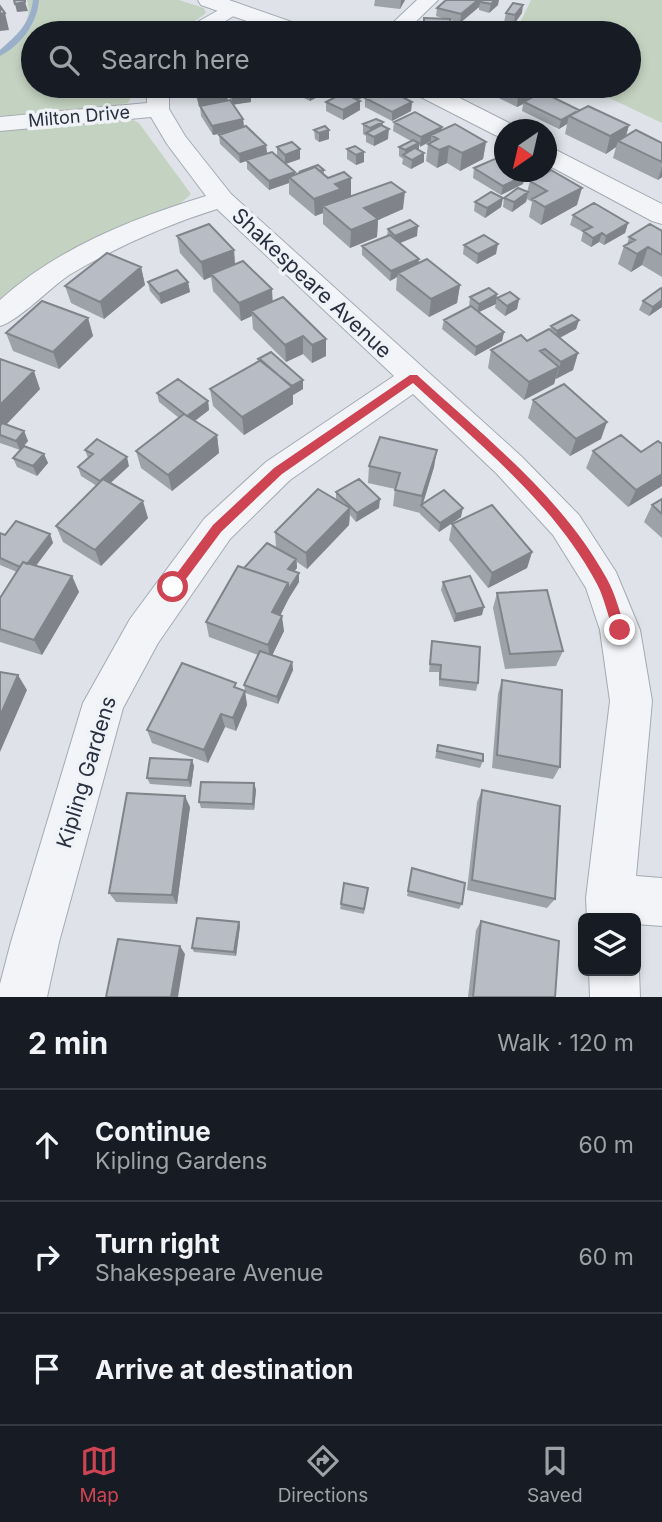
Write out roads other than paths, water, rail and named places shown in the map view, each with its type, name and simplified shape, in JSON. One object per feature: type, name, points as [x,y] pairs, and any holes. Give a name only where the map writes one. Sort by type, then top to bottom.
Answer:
[{"type":"street","points":[[208,0],[268,21]]},
{"type":"street","points":[[405,21],[428,0]]},
{"type":"street","points":[[212,21],[233,8]]},
{"type":"street","name":"Milton Drive","points":[[0,124],[152,98]]},
{"type":"street","name":"Shakespeare Avenue","points":[[158,98],[191,163],[222,199],[509,465],[566,525],[603,583],[620,630],[631,701],[610,908]]},
{"type":"street","points":[[442,98],[494,124]]},
{"type":"street","points":[[557,158],[662,215]]},
{"type":"street","points":[[0,316],[36,285],[71,263],[111,243],[222,199]]},
{"type":"street","name":"Kipling Gardens","points":[[22,997],[35,942],[104,703],[144,631],[217,529],[278,471],[414,378]]},
{"type":"street","points":[[610,908],[662,902]]},
{"type":"street","points":[[614,976],[615,997]]},
{"type":"waterway","points":[[31,21],[36,0]]},
{"type":"waterway","points":[[0,54],[21,35]]}]
